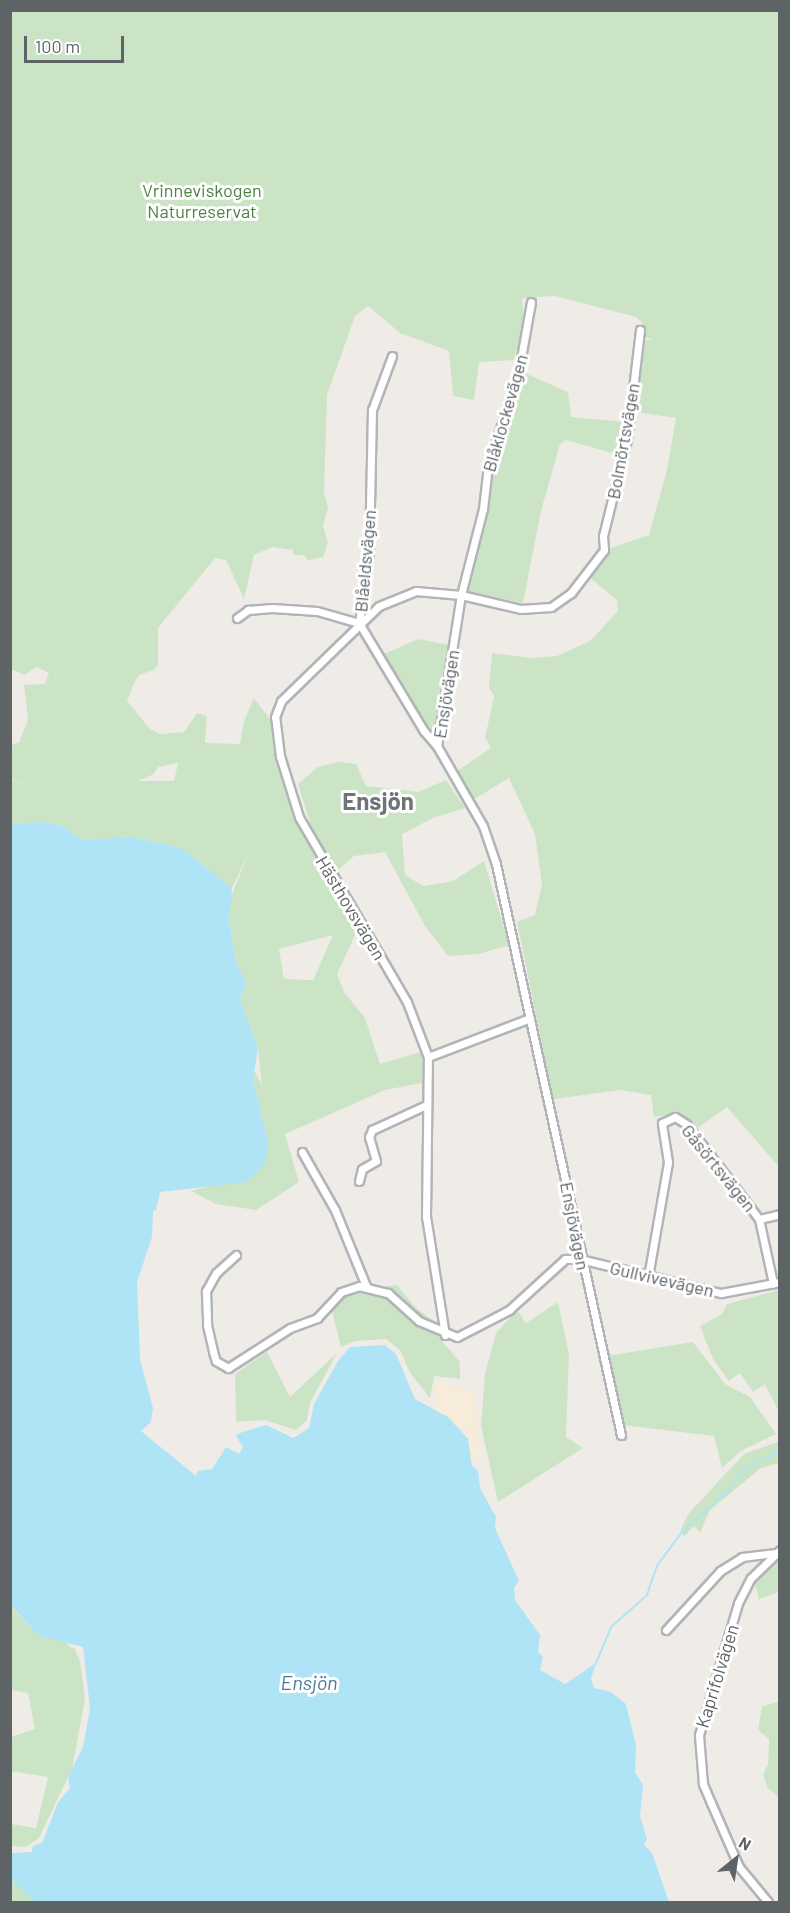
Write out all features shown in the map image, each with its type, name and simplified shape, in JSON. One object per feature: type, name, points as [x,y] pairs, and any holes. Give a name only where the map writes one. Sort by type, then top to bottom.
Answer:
[{"type":"street","name":"Blåklockevägen","points":[[461,595],[483,509],[488,465],[518,375],[531,302]]},
{"type":"street","name":"Bolmörtsvägen","points":[[461,595],[521,609],[551,607],[571,592],[604,550],[603,536],[627,439],[639,330]]},
{"type":"street","name":"Blåeldsvägen","points":[[392,356],[372,410],[369,555],[359,623],[424,731],[437,746]]},
{"type":"street","name":"Hästhovsvägen","points":[[445,1335],[426,1217],[428,1057],[407,1002],[299,816],[276,739],[275,717],[281,701],[379,606],[402,594],[425,591],[461,595]]},
{"type":"street","name":"Ensjövägen","points":[[461,595],[437,746],[489,842],[517,945],[580,1258],[621,1435]]},
{"type":"street","points":[[237,618],[248,610],[272,608],[317,611],[359,623]]},
{"type":"street","points":[[428,1057],[530,1018]]},
{"type":"street","points":[[359,1181],[362,1169],[376,1161],[369,1137],[372,1130],[426,1105]]},
{"type":"street","name":"Gåsörtsvägen","points":[[648,1277],[668,1162],[662,1127],[665,1119],[675,1117],[686,1124],[759,1219],[776,1283]]},
{"type":"street","points":[[302,1152],[335,1210],[366,1286]]},
{"type":"street","points":[[759,1219],[780,1214]]},
{"type":"street","points":[[236,1255],[216,1273],[206,1291],[207,1325],[213,1352],[216,1361],[228,1368],[290,1328],[317,1318],[341,1292],[366,1286],[388,1293],[419,1321],[445,1335],[457,1337],[473,1332],[531,1293],[559,1262],[580,1258]]},
{"type":"street","name":"Gullvivevägen","points":[[580,1258],[648,1277],[721,1293],[776,1283]]},
{"type":"street","name":"Kaprifolvägen","points":[[666,1630],[720,1572],[742,1557],[778,1552]]},
{"type":"street","name":"Kaprifolvägen","points":[[768,1902],[739,1867],[703,1784],[699,1735],[738,1603],[751,1578],[778,1552]]},
{"type":"green space","name":"Vrinneviskogen Naturreservat","points":[[11,11],[779,11],[779,1167],[727,1107],[695,1130],[676,1114],[654,1117],[651,1095],[621,1090],[553,1099],[517,922],[535,915],[542,884],[535,834],[509,778],[473,800],[457,771],[491,748],[485,738],[494,696],[489,688],[492,653],[532,658],[557,656],[590,641],[618,611],[617,600],[590,578],[608,549],[649,535],[667,470],[676,418],[636,412],[642,341],[652,339],[642,337],[642,322],[636,317],[555,296],[522,298],[524,322],[514,360],[479,362],[474,400],[453,396],[449,351],[400,333],[368,306],[355,316],[327,395],[324,493],[328,508],[323,526],[328,543],[323,557],[308,560],[304,555],[294,555],[293,550],[272,547],[254,555],[244,599],[226,560],[215,558],[158,628],[158,664],[154,670],[139,675],[134,683],[127,701],[150,729],[160,734],[184,732],[197,713],[207,716],[205,743],[240,744],[244,721],[254,698],[272,722],[281,774],[296,819],[358,929],[337,974],[344,992],[365,1018],[380,1064],[421,1052],[422,1083],[385,1090],[285,1134],[299,1182],[256,1210],[216,1204],[191,1191],[217,1184],[247,1182],[269,1147],[253,1079],[255,1071],[262,1086],[258,1048],[240,999],[246,983],[235,959],[229,920],[229,901],[250,850],[232,888],[181,848],[131,837],[82,840],[63,826],[44,822],[11,824],[11,780],[26,786],[11,779],[10,746],[19,742],[28,720],[24,685],[45,684],[49,673],[37,667],[24,675],[11,669]],"holes":[[[178,763],[174,781],[138,781],[154,774],[158,767]],[[333,935],[313,980],[284,979],[279,949]]]},
{"type":"green space","points":[[525,373],[568,392],[571,417],[625,422],[619,455],[566,440],[560,444],[541,511],[523,603],[467,592],[497,454]]},
{"type":"green space","points":[[418,639],[450,645],[435,734],[428,734],[382,655]]},
{"type":"green space","points":[[339,762],[356,764],[366,786],[418,792],[446,780],[465,808],[433,818],[402,834],[405,875],[423,886],[453,881],[484,861],[509,945],[479,954],[448,956],[425,926],[385,852],[354,856],[337,871],[313,832],[298,784],[318,767]]},
{"type":"green space","points":[[397,1285],[417,1309],[437,1323],[442,1341],[460,1362],[460,1379],[434,1376],[430,1398],[411,1374],[400,1350],[386,1339],[355,1341],[341,1347],[331,1307],[354,1290]]},
{"type":"green space","points":[[780,1290],[779,1412],[765,1384],[753,1392],[740,1373],[729,1381],[713,1359],[700,1326],[722,1314],[727,1304]]},
{"type":"green space","points":[[558,1302],[569,1354],[566,1437],[583,1448],[498,1502],[481,1426],[485,1374],[496,1333],[517,1310],[526,1323]]},
{"type":"green space","points":[[693,1342],[725,1384],[750,1397],[776,1434],[741,1451],[722,1468],[714,1436],[622,1425],[606,1356]]},
{"type":"green space","points":[[267,1352],[290,1397],[337,1353],[310,1403],[307,1420],[296,1430],[265,1420],[236,1422],[235,1374]]},
{"type":"green space","points":[[780,1441],[779,1463],[761,1468],[710,1510],[700,1533],[694,1526],[684,1537],[681,1529],[689,1513],[744,1454]]},
{"type":"green space","points":[[779,1558],[779,1592],[759,1599],[754,1581]]},
{"type":"green space","points":[[10,1605],[37,1635],[64,1640],[72,1649],[74,1647],[80,1661],[85,1699],[72,1769],[39,1838],[25,1847],[11,1846],[11,1824],[36,1828],[48,1777],[11,1771],[11,1737],[35,1729],[28,1693],[11,1690]]},
{"type":"green space","points":[[780,1702],[779,1797],[767,1787],[763,1774],[768,1765],[769,1739],[758,1730],[762,1706]]},
{"type":"green space","points":[[10,1879],[15,1882],[34,1902],[11,1902]]},
{"type":"sand","points":[[436,1381],[475,1391],[481,1455],[472,1466],[464,1431],[435,1411]]},
{"type":"water","name":"Ensjön","points":[[44,822],[63,826],[82,840],[131,837],[181,848],[232,888],[229,920],[235,959],[246,983],[240,999],[258,1048],[253,1079],[269,1146],[264,1165],[247,1182],[160,1192],[156,1210],[153,1211],[152,1237],[137,1282],[140,1360],[153,1408],[151,1422],[141,1431],[196,1476],[198,1471],[212,1469],[226,1447],[239,1454],[243,1447],[236,1436],[240,1433],[266,1425],[293,1438],[309,1428],[314,1404],[338,1361],[350,1347],[385,1345],[396,1354],[415,1399],[448,1417],[468,1439],[472,1466],[478,1471],[480,1488],[496,1517],[495,1528],[519,1581],[514,1588],[515,1600],[540,1635],[538,1652],[543,1657],[540,1670],[565,1684],[596,1663],[591,1679],[594,1688],[611,1692],[626,1704],[636,1745],[635,1772],[643,1785],[640,1816],[647,1839],[644,1845],[652,1853],[669,1902],[34,1902],[11,1879],[11,1853],[32,1852],[33,1846],[42,1843],[58,1802],[70,1788],[68,1777],[83,1747],[90,1708],[83,1647],[37,1635],[11,1605],[10,824]]},
{"type":"waterway","points":[[596,1663],[611,1627],[647,1595],[657,1566],[681,1533],[732,1487],[744,1469],[780,1451]]},
{"type":"district","name":"Ensjön","points":[[378,801]]}]
